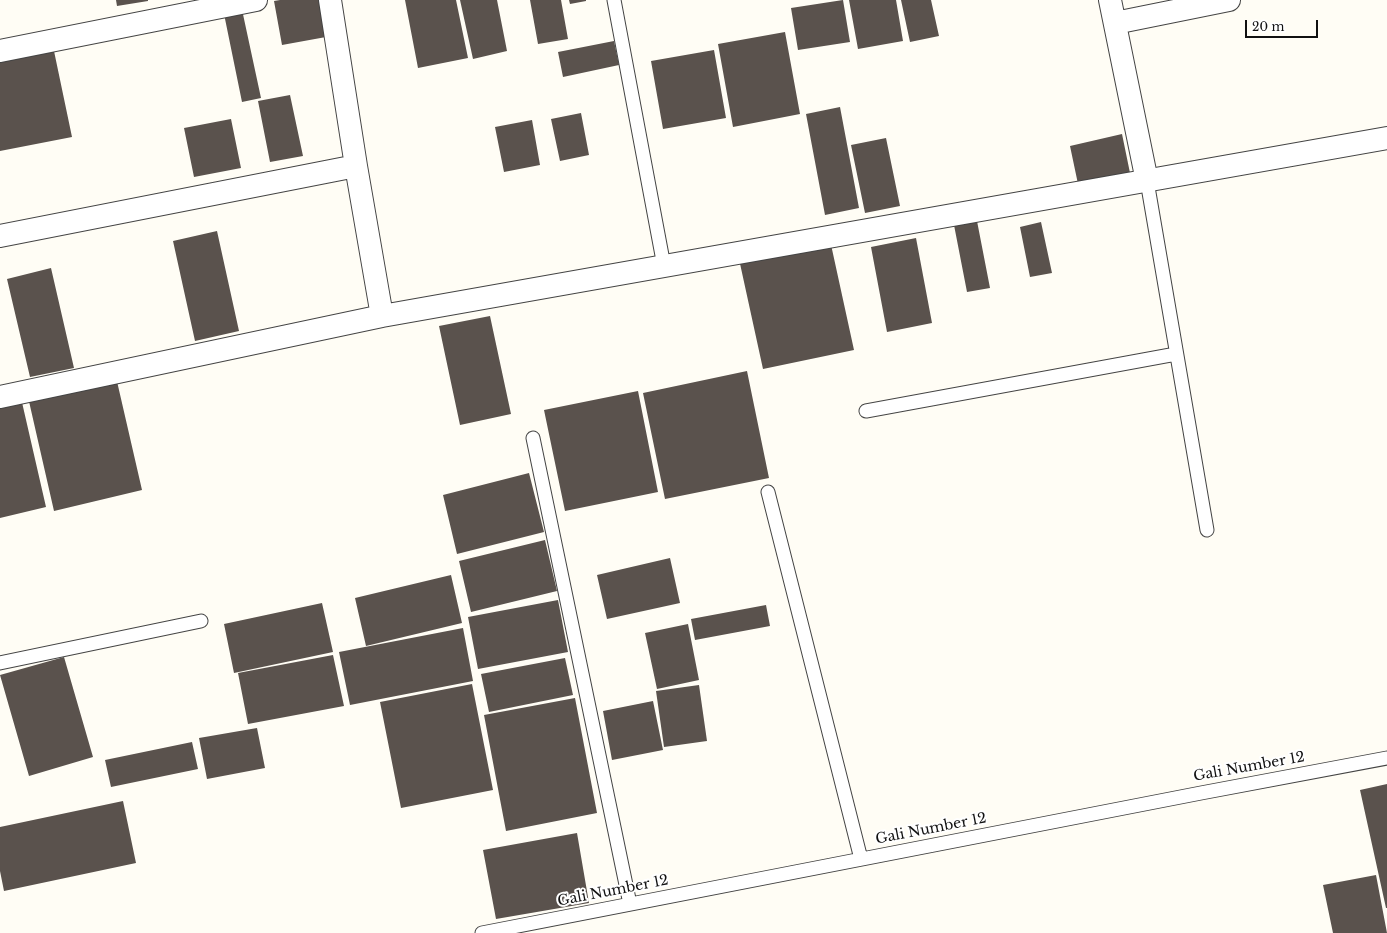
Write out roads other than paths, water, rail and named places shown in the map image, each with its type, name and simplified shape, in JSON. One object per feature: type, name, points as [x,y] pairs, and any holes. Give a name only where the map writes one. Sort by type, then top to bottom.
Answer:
[{"type":"street","points":[[0,50],[256,0]]},
{"type":"street","points":[[330,0],[356,166],[382,316]]},
{"type":"street","points":[[1110,0],[1147,181]]},
{"type":"street","points":[[1115,23],[1229,0]]},
{"type":"street","points":[[0,397],[382,316],[1387,138]]},
{"type":"street","points":[[0,236],[356,166]]},
{"type":"lane","points":[[614,0],[664,266]]},
{"type":"lane","points":[[1147,181],[1207,530]]},
{"type":"lane","points":[[866,411],[1176,354]]},
{"type":"lane","points":[[534,438],[630,904]]},
{"type":"lane","points":[[768,492],[861,859]]},
{"type":"lane","points":[[0,663],[201,621]]},
{"type":"lane","name":"Gali Number 12","points":[[482,933],[1387,758]]}]
